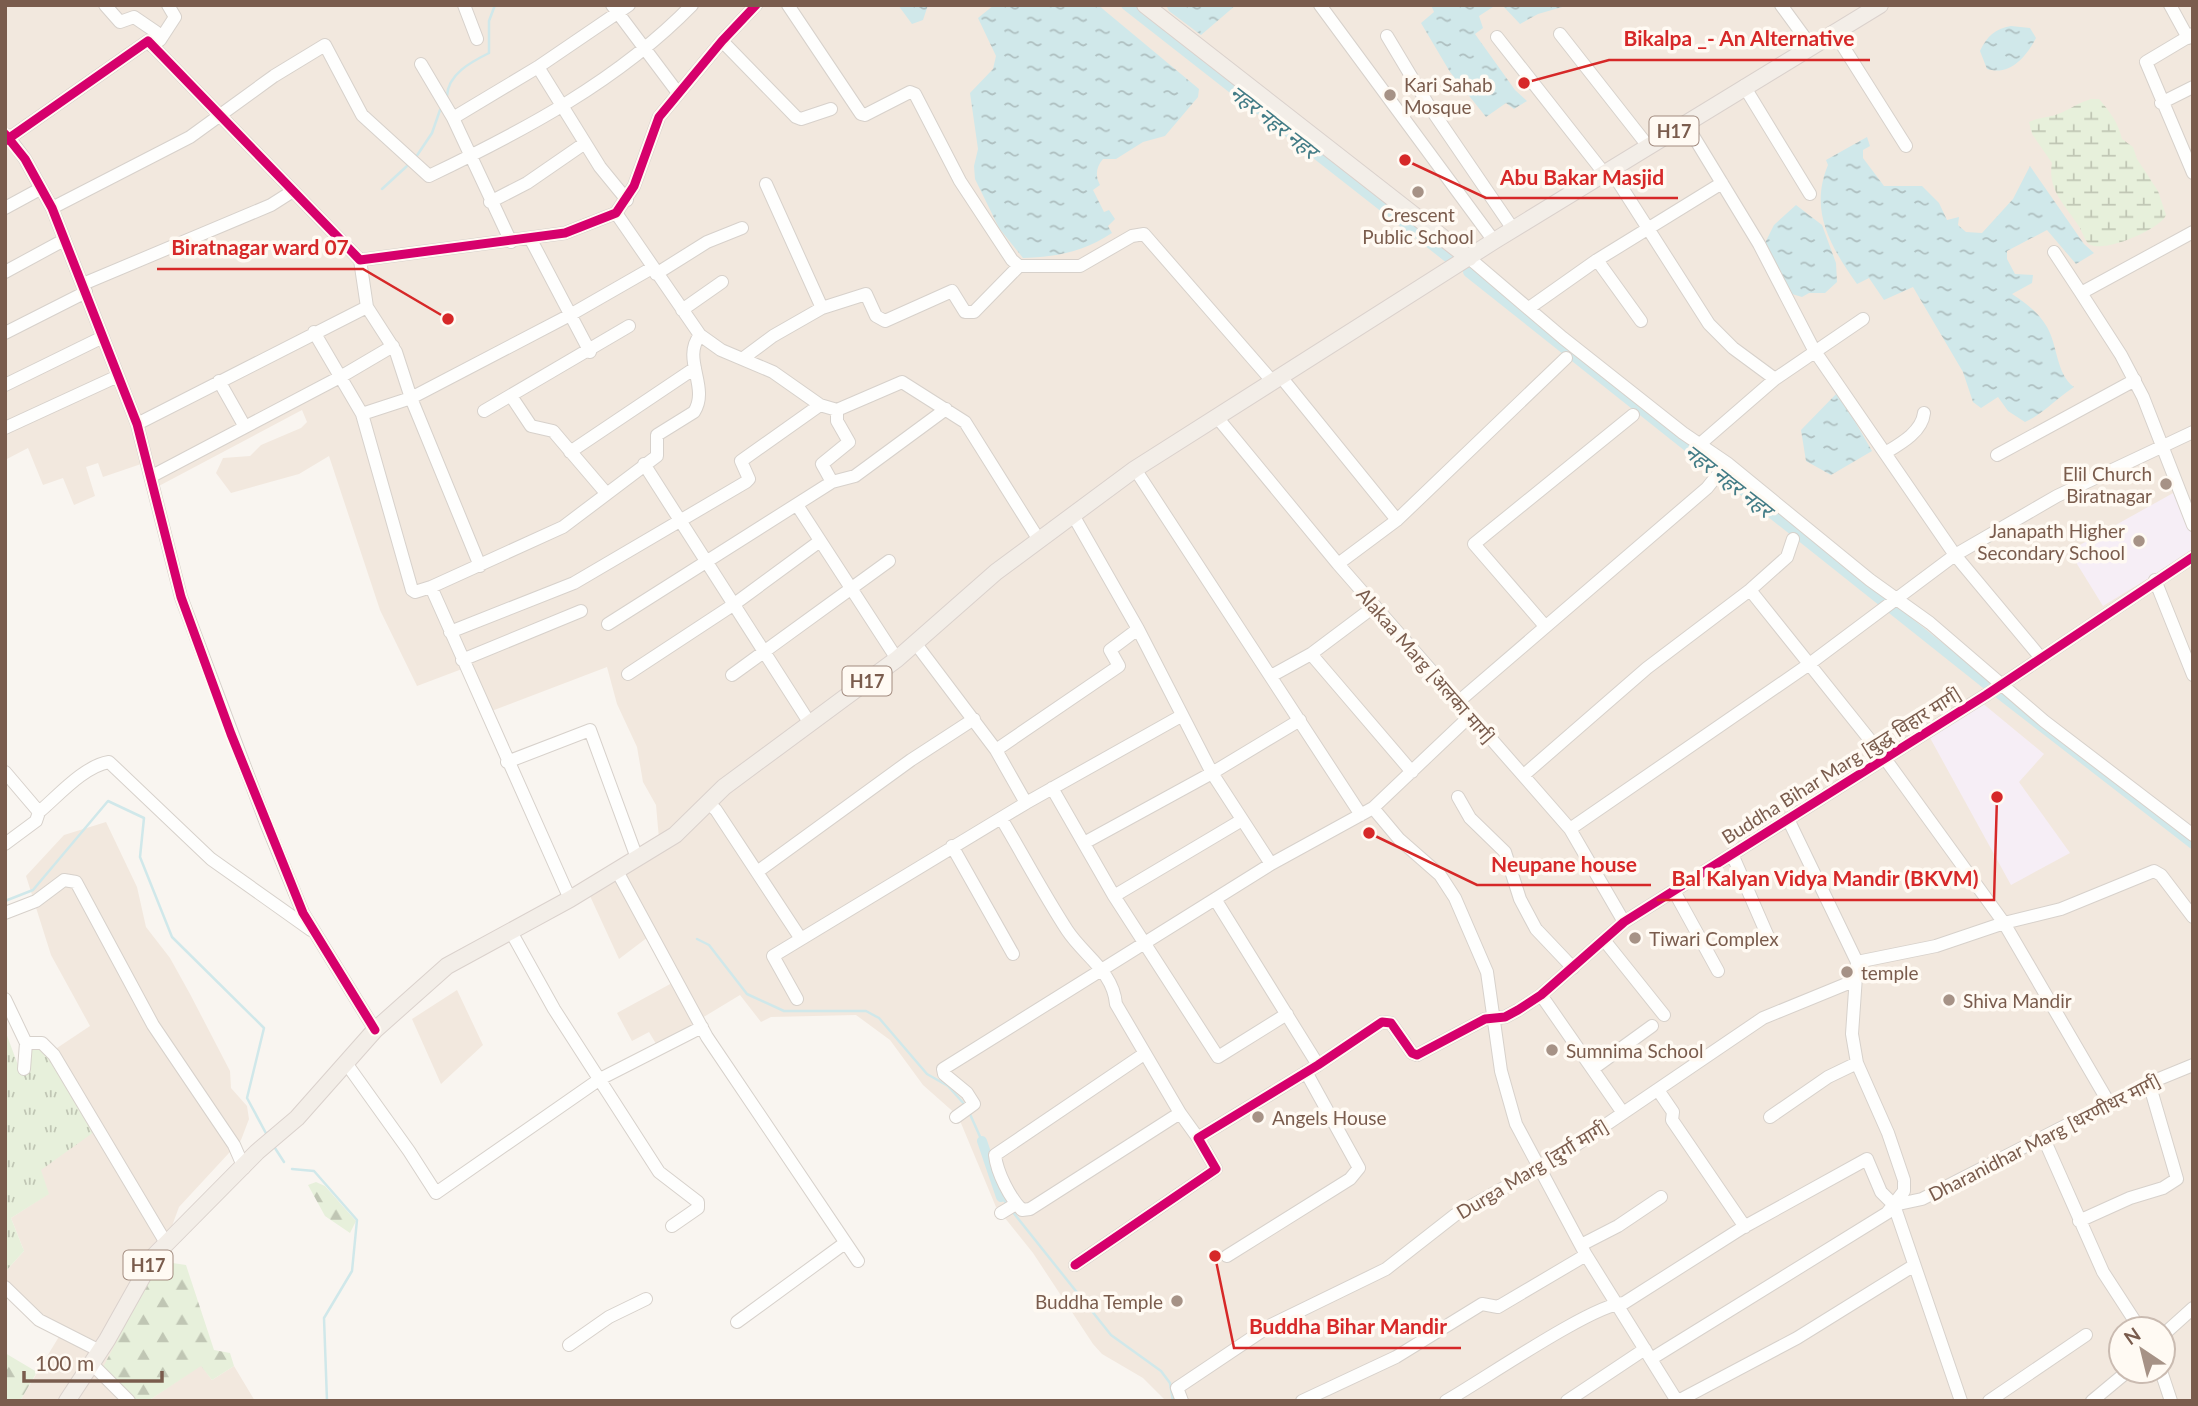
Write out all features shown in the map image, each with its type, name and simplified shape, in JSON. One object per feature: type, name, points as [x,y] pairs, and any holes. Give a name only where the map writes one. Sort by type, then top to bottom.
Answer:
[{"type":"main road","points":[[1145,5],[1469,258]]},
{"type":"main road","name":"H17","points":[[67,1401],[96,1357],[154,1256],[257,1152],[287,1127],[375,1030],[447,966],[570,899],[675,835],[724,787],[897,659],[996,572],[1135,469],[1513,229],[1873,7]]},
{"type":"street","points":[[105,5],[120,22],[134,17],[156,32],[156,43]]},
{"type":"street","points":[[156,43],[175,17],[168,5]]},
{"type":"street","points":[[464,5],[477,39]]},
{"type":"street","points":[[52,208],[190,137],[274,76],[325,45],[362,115],[429,176],[563,107],[644,48],[692,5]]},
{"type":"street","points":[[360,260],[565,233],[616,213],[627,200],[652,129],[678,93],[756,5]]},
{"type":"street","points":[[788,5],[860,114],[865,115],[910,92],[915,94],[960,181],[999,244],[1019,266]]},
{"type":"street","points":[[1320,5],[1494,241]]},
{"type":"street","points":[[1781,5],[1811,46]]},
{"type":"street","points":[[2170,5],[2190,36],[2146,62],[2161,103],[2193,173]]},
{"type":"street","points":[[453,118],[538,67],[620,8],[644,48],[678,93]]},
{"type":"street","points":[[1834,32],[1906,146]]},
{"type":"street","points":[[1560,34],[1648,146]]},
{"type":"street","points":[[1387,36],[1429,106],[1513,229]]},
{"type":"street","points":[[1497,37],[1607,171],[1709,324],[1733,348],[1775,379]]},
{"type":"street","points":[[375,1030],[303,913],[266,823],[181,597],[137,424],[52,208],[7,138],[148,41],[156,43],[220,117],[360,260],[367,307],[393,346],[411,398],[480,566]]},
{"type":"street","points":[[722,41],[796,117],[801,119],[831,109]]},
{"type":"street","points":[[421,64],[453,118],[511,242]]},
{"type":"street","points":[[538,67],[600,167],[627,200]]},
{"type":"street","points":[[1744,86],[1810,194]]},
{"type":"street","points":[[2161,103],[2193,87]]},
{"type":"street","points":[[1686,124],[1759,244],[1814,350],[1955,555],[2040,658]]},
{"type":"street","points":[[490,202],[527,183],[585,143]]},
{"type":"street","points":[[1529,308],[1597,260],[1722,183]]},
{"type":"street","points":[[766,184],[822,308]]},
{"type":"street","points":[[5,208],[40,189]]},
{"type":"street","points":[[5,332],[84,288],[271,205],[293,191]]},
{"type":"street","points":[[616,213],[700,335],[721,350],[773,372],[820,405],[837,410],[902,382],[965,422],[1039,540]]},
{"type":"street","points":[[362,414],[411,398],[707,242],[742,228]]},
{"type":"street","points":[[2081,293],[2193,232]]},
{"type":"street","points":[[742,359],[772,336],[822,308],[866,294],[876,316],[886,321],[952,291],[965,312],[974,312],[1019,266],[1080,267],[1132,236],[1144,234],[1277,380],[1397,520]]},
{"type":"street","points":[[530,238],[590,352]]},
{"type":"street","points":[[5,272],[64,240]]},
{"type":"street","points":[[2054,252],[2134,380],[2164,446],[2193,525]]},
{"type":"street","points":[[1469,258],[1700,444],[1723,470],[2193,835]]},
{"type":"street","points":[[1597,260],[1641,321]]},
{"type":"street","points":[[682,310],[722,282]]},
{"type":"street","points":[[137,424],[367,307]]},
{"type":"street","points":[[1700,444],[1775,379],[1863,319]]},
{"type":"street","points":[[484,411],[590,352],[629,326]]},
{"type":"street","points":[[314,332],[362,414],[412,590],[415,592],[480,566],[563,527],[659,453],[654,442],[657,435],[694,412],[698,406],[700,393],[692,352],[700,335]]},
{"type":"street","points":[[5,386],[103,337]]},
{"type":"street","points":[[152,476],[342,376],[393,346]]},
{"type":"street","points":[[1338,564],[1397,520],[1566,358]]},
{"type":"street","points":[[570,452],[695,368]]},
{"type":"street","points":[[5,428],[118,376]]},
{"type":"street","points":[[1997,455],[2134,380]]},
{"type":"street","points":[[219,381],[245,427]]},
{"type":"street","points":[[511,396],[531,426],[553,430],[606,493]]},
{"type":"street","points":[[450,632],[574,583],[746,482],[749,479],[741,461],[820,405]]},
{"type":"street","points":[[608,624],[832,482],[855,476],[946,409]]},
{"type":"street","points":[[832,482],[822,464],[849,442],[837,421],[837,410]]},
{"type":"street","points":[[1885,453],[1913,433],[1923,421],[1924,413]]},
{"type":"street","points":[[1545,626],[1474,544],[1633,415]]},
{"type":"street","name":"Alakaa Marg [अलका मार्ग]","points":[[1216,416],[1338,564],[1470,716],[1525,774],[1570,829],[1624,922]]},
{"type":"street","points":[[1570,829],[1808,665],[1955,555],[2057,496],[2193,432]]},
{"type":"street","points":[[644,464],[810,722]]},
{"type":"street","points":[[1135,469],[1361,815]]},
{"type":"street","points":[[1458,702],[1723,470]]},
{"type":"street","points":[[797,505],[897,659]]},
{"type":"street","points":[[1073,515],[1138,629],[1212,773],[1271,864]]},
{"type":"street","points":[[1525,774],[1628,684],[1750,590],[1787,557],[1793,540]]},
{"type":"street","points":[[628,674],[733,605],[820,541]]},
{"type":"street","name":"Buddha Bihar Marg [बुद्ध विहार मार्ग]","points":[[1198,1138],[1318,1066],[1387,1020],[1412,1054],[1418,1055],[1485,1019],[1506,1017],[1541,995],[1624,922],[2002,685],[2193,556]]},
{"type":"street","points":[[732,675],[889,561]]},
{"type":"street","points":[[2155,580],[2193,675]]},
{"type":"street","points":[[430,587],[570,899]]},
{"type":"street","points":[[1750,590],[1885,760],[2004,923],[2109,1103]]},
{"type":"street","points":[[1271,676],[1311,654],[1375,606]]},
{"type":"street","points":[[462,660],[581,611]]},
{"type":"street","points":[[996,750],[1119,666],[1110,650],[1138,629]]},
{"type":"street","points":[[916,643],[996,750],[1026,803]]},
{"type":"street","points":[[1311,654],[1412,772]]},
{"type":"street","points":[[797,999],[773,956],[952,846],[1181,716]]},
{"type":"street","points":[[956,1116],[974,1104],[967,1093],[944,1074],[943,1069],[1271,864],[1373,808],[1470,716]]},
{"type":"street","points":[[757,872],[911,760],[974,719]]},
{"type":"street","points":[[1084,843],[1212,773],[1300,720]]},
{"type":"street","points":[[507,762],[590,730],[637,858]]},
{"type":"street","points":[[5,844],[36,821],[39,812],[76,780],[101,763],[109,762],[211,859],[315,932]]},
{"type":"street","points":[[5,772],[39,812]]},
{"type":"street","points":[[1052,788],[1114,896],[1218,1057],[1287,1014]]},
{"type":"street","points":[[1458,797],[1470,818],[1505,852],[1520,899],[1536,929],[1573,968]]},
{"type":"street","points":[[708,803],[801,939]]},
{"type":"street","points":[[1373,808],[1399,839],[1440,875],[1455,898],[1487,972],[1501,1071],[1511,1110],[1583,1250],[1678,1401],[1797,1338],[1913,1266]]},
{"type":"street","points":[[1001,818],[1066,929],[1082,952],[1103,970],[1115,990],[1116,1004],[1144,1054],[1216,1169],[1075,1265]]},
{"type":"street","points":[[1567,1401],[1838,1244],[1894,1205],[1904,1191],[1888,1133],[1857,1063],[1852,1034],[1857,962],[1788,819]]},
{"type":"street","points":[[1114,896],[1242,820]]},
{"type":"street","points":[[952,846],[1013,954]]},
{"type":"street","points":[[1732,854],[1769,939]]},
{"type":"street","points":[[617,871],[702,1027],[858,1261]]},
{"type":"street","points":[[1857,962],[1936,946],[2004,923],[2061,909],[2154,871],[2161,875],[2193,917]]},
{"type":"street","points":[[5,913],[36,901],[64,880],[76,882],[153,1025],[234,1145],[244,1168]]},
{"type":"street","points":[[1674,891],[1718,971]]},
{"type":"street","points":[[1215,899],[1318,1066]]},
{"type":"street","points":[[510,930],[554,1009],[659,1172],[698,1202],[698,1208],[672,1226]]},
{"type":"street","points":[[1604,940],[1664,1015]]},
{"type":"street","name":"Durga Marg [दुर्गा मार्ग]","points":[[1180,1395],[1271,1325],[1385,1269],[1472,1203],[1542,1167],[1763,1017],[1856,980]]},
{"type":"street","points":[[1541,995],[1623,1113]]},
{"type":"street","points":[[5,999],[26,1043],[24,1069]]},
{"type":"street","points":[[345,1063],[409,1151],[436,1194],[600,1079],[702,1027]]},
{"type":"street","points":[[1594,1068],[1652,1027]]},
{"type":"street","points":[[26,1043],[42,1043],[54,1055],[166,1243]]},
{"type":"street","points":[[1144,1054],[995,1155],[996,1165],[1016,1204],[1022,1210],[1030,1209],[1180,1113]]},
{"type":"street","points":[[1770,1116],[1828,1077],[1857,1063]]},
{"type":"street","name":"Dharanidhar Marg [धरणीधर मार्ग]","points":[[1894,1205],[1922,1199],[2148,1083],[2192,1067]]},
{"type":"street","points":[[1227,1255],[1350,1179],[1359,1168],[1306,1072]]},
{"type":"street","points":[[2079,1221],[2130,1198],[2163,1188],[2177,1179],[2148,1083]]},
{"type":"street","points":[[1658,1090],[1673,1112],[1672,1120],[1745,1227]]},
{"type":"street","points":[[2043,1139],[2103,1272],[2131,1315]]},
{"type":"street","points":[[1446,1401],[1542,1342],[1616,1303],[1624,1303],[1745,1227],[1867,1159],[1881,1192],[1894,1205],[1961,1401]]},
{"type":"street","points":[[1302,1401],[1396,1357],[1482,1304],[1498,1307],[1661,1197]]},
{"type":"street","points":[[1001,1213],[1016,1204]]},
{"type":"street","points":[[737,1322],[845,1243]]},
{"type":"street","points":[[5,1287],[39,1320],[96,1357],[130,1401]]},
{"type":"street","points":[[569,1345],[609,1317],[646,1299]]},
{"type":"street","points":[[2177,1322],[2193,1308]]},
{"type":"street","points":[[1989,1401],[2086,1335]]},
{"type":"street","points":[[1594,1368],[1600,1380]]},
{"type":"street","points":[[2092,1401],[2111,1385]]},
{"type":"shaded area","points":[[5,5],[2193,5],[2193,1401],[1166,1401],[1143,1378],[1102,1354],[1093,1344],[1033,1253],[996,1207],[958,1116],[923,1085],[890,1040],[856,1015],[771,1017],[761,1022],[740,995],[702,1018],[662,1054],[649,1032],[632,1041],[617,1013],[672,983],[648,937],[619,959],[590,896],[660,850],[656,805],[643,782],[637,747],[617,704],[607,667],[489,712],[470,666],[417,686],[380,610],[329,456],[299,474],[231,493],[216,473],[223,458],[250,456],[261,445],[301,428],[307,422],[302,410],[157,487],[144,463],[103,477],[98,463],[86,467],[95,496],[74,505],[63,478],[43,485],[28,448],[5,460]]},
{"type":"shaded area","name":"Janapath Higher Secondary School","points":[[2175,492],[2193,531],[2193,551],[2103,606],[2069,551]]},
{"type":"shaded area","points":[[1981,702],[2044,754],[2019,782],[2070,853],[2011,885],[1929,736]]},
{"type":"shaded area","points":[[106,822],[137,887],[146,927],[170,958],[190,994],[230,1071],[231,1088],[247,1106],[249,1119],[241,1140],[179,1207],[159,1261],[137,1401],[20,1401],[60,1335],[5,1291],[5,1272],[24,1251],[11,1218],[48,1194],[40,1170],[48,1054],[90,1026],[51,955],[26,876],[64,835]]},
{"type":"shaded area","points":[[457,990],[483,1045],[441,1084],[412,1019]]},
{"type":"shaded area","points":[[201,1365],[212,1380],[234,1366],[255,1401],[148,1401]]},
{"type":"green space","points":[[2091,99],[2099,99],[2113,118],[2122,139],[2133,147],[2137,159],[2158,191],[2166,215],[2162,221],[2143,233],[2106,246],[2089,244],[2063,203],[2052,181],[2052,163],[2032,134],[2029,122],[2058,114]]},
{"type":"green space","points":[[6,1033],[18,1065],[28,1064],[30,1050],[39,1049],[48,1054],[94,1132],[41,1170],[49,1194],[11,1218],[24,1251],[5,1272]]},
{"type":"green space","points":[[316,1182],[325,1186],[356,1221],[350,1233],[325,1216],[308,1185]]},
{"type":"green space","points":[[159,1261],[186,1265],[214,1350],[230,1353],[234,1366],[212,1380],[201,1366],[148,1401],[137,1401],[102,1369]]},
{"type":"green space","points":[[5,1353],[37,1372],[20,1401],[5,1401]]},
{"type":"water","points":[[898,5],[928,5],[923,20],[912,24]]},
{"type":"water","points":[[994,5],[1098,5],[1199,89],[1198,97],[1165,136],[1143,142],[1116,159],[1103,159],[1097,172],[1100,185],[1093,190],[1104,212],[1109,210],[1115,219],[1108,226],[1112,233],[1080,249],[1058,255],[1023,258],[999,228],[975,179],[974,166],[978,149],[970,93],[993,69],[996,56],[978,18]]},
{"type":"water","points":[[1166,5],[1236,5],[1201,35],[1169,11]]},
{"type":"water","points":[[1431,5],[1496,5],[1479,16],[1483,28],[1475,34],[1515,90],[1527,101],[1514,109],[1506,103],[1486,117],[1450,72],[1421,23],[1434,12]]},
{"type":"water","points":[[1502,5],[1569,5],[1538,14],[1520,24]]},
{"type":"water","points":[[2011,26],[2030,28],[2036,38],[2022,58],[2010,67],[2003,70],[1987,69],[1980,51],[1996,31]]},
{"type":"water","points":[[1867,137],[1870,146],[1863,150],[1863,158],[1884,186],[1922,186],[1939,203],[1947,220],[1959,217],[1958,225],[1966,232],[1982,233],[2013,199],[2030,166],[2084,244],[2094,253],[2076,264],[2047,230],[2007,251],[2007,259],[2015,274],[2033,275],[2032,283],[2012,294],[2031,308],[2051,334],[2060,367],[2074,387],[2032,419],[2025,422],[2008,411],[1998,397],[1981,408],[1973,402],[1963,372],[1913,287],[1884,300],[1869,278],[1857,284],[1838,256],[1825,227],[1822,212],[1823,181],[1828,165],[1826,160]]},
{"type":"water","points":[[1796,205],[1822,225],[1836,263],[1837,282],[1825,293],[1809,293],[1802,297],[1792,294],[1765,243],[1774,225]]},
{"type":"water","points":[[1838,392],[1872,451],[1831,475],[1806,461],[1801,430]]},
{"type":"waterway","points":[[447,96],[448,88],[456,75],[489,53],[489,21],[495,5]]},
{"type":"waterway","name":"नहर नहर नहर","points":[[1126,5],[1455,263]]},
{"type":"waterway","points":[[416,157],[432,133],[440,110]]},
{"type":"waterway","points":[[382,189],[407,166]]},
{"type":"waterway","name":"नहर नहर नहर","points":[[1468,272],[1990,687]]},
{"type":"waterway","name":"नहर नहर नहर","points":[[1997,692],[2193,844]]},
{"type":"waterway","points":[[5,901],[33,890],[108,801],[144,818],[140,857],[172,937],[264,1028],[247,1098],[268,1137]]},
{"type":"waterway","points":[[697,939],[709,945],[747,994],[784,1011],[866,1011],[879,1018],[927,1074],[948,1086],[966,1106]]},
{"type":"waterway","points":[[969,1112],[982,1141]]},
{"type":"waterway","points":[[982,1141],[1001,1197]]},
{"type":"waterway","points":[[273,1145],[284,1162]]},
{"type":"waterway","points":[[292,1169],[314,1171],[357,1220],[352,1271],[324,1318],[327,1401]]},
{"type":"waterway","points":[[1001,1197],[1008,1205]]},
{"type":"waterway","points":[[1012,1211],[1111,1335],[1161,1371],[1170,1383],[1173,1401]]},
{"type":"cycle path","points":[[5,141],[148,41],[360,260],[565,233],[616,213],[634,186],[659,117],[722,41],[756,5]]},
{"type":"cycle path","points":[[5,134],[25,159],[52,208],[137,424],[181,597],[231,734],[303,913],[375,1030]]},
{"type":"cycle path","points":[[1075,1265],[1216,1169],[1198,1138],[1318,1065],[1382,1022],[1391,1023],[1412,1053],[1417,1055],[1485,1019],[1505,1017],[1518,1010],[1541,995],[1624,922],[1986,695],[2193,557]]},
{"type":"place","name":"Bikalpa _- An Alternative","points":[[1524,83]]},
{"type":"place","name":"Kari Sahab Mosque","points":[[1390,95]]},
{"type":"place","name":"Abu Bakar Masjid","points":[[1405,160]]},
{"type":"place","name":"Crescent Public School","points":[[1418,192]]},
{"type":"place","name":"Biratnagar ward 07","points":[[448,319]]},
{"type":"place","name":"Elil Church Biratnagar","points":[[2166,484]]},
{"type":"place","name":"Janapath Higher Secondary School","points":[[2139,541]]},
{"type":"place","name":"Bal Kalyan Vidya Mandir (BKVM)","points":[[1997,797]]},
{"type":"place","name":"Neupane house","points":[[1369,833]]},
{"type":"place","name":"Tiwari Complex","points":[[1635,938]]},
{"type":"place","name":"temple","points":[[1847,972]]},
{"type":"place","name":"Shiva Mandir","points":[[1949,1000]]},
{"type":"place","name":"Sumnima School","points":[[1552,1050]]},
{"type":"place","name":"Angels House","points":[[1258,1117]]},
{"type":"place","name":"Buddha Bihar Mandir","points":[[1215,1256]]},
{"type":"place","name":"Buddha Temple","points":[[1177,1301]]}]
